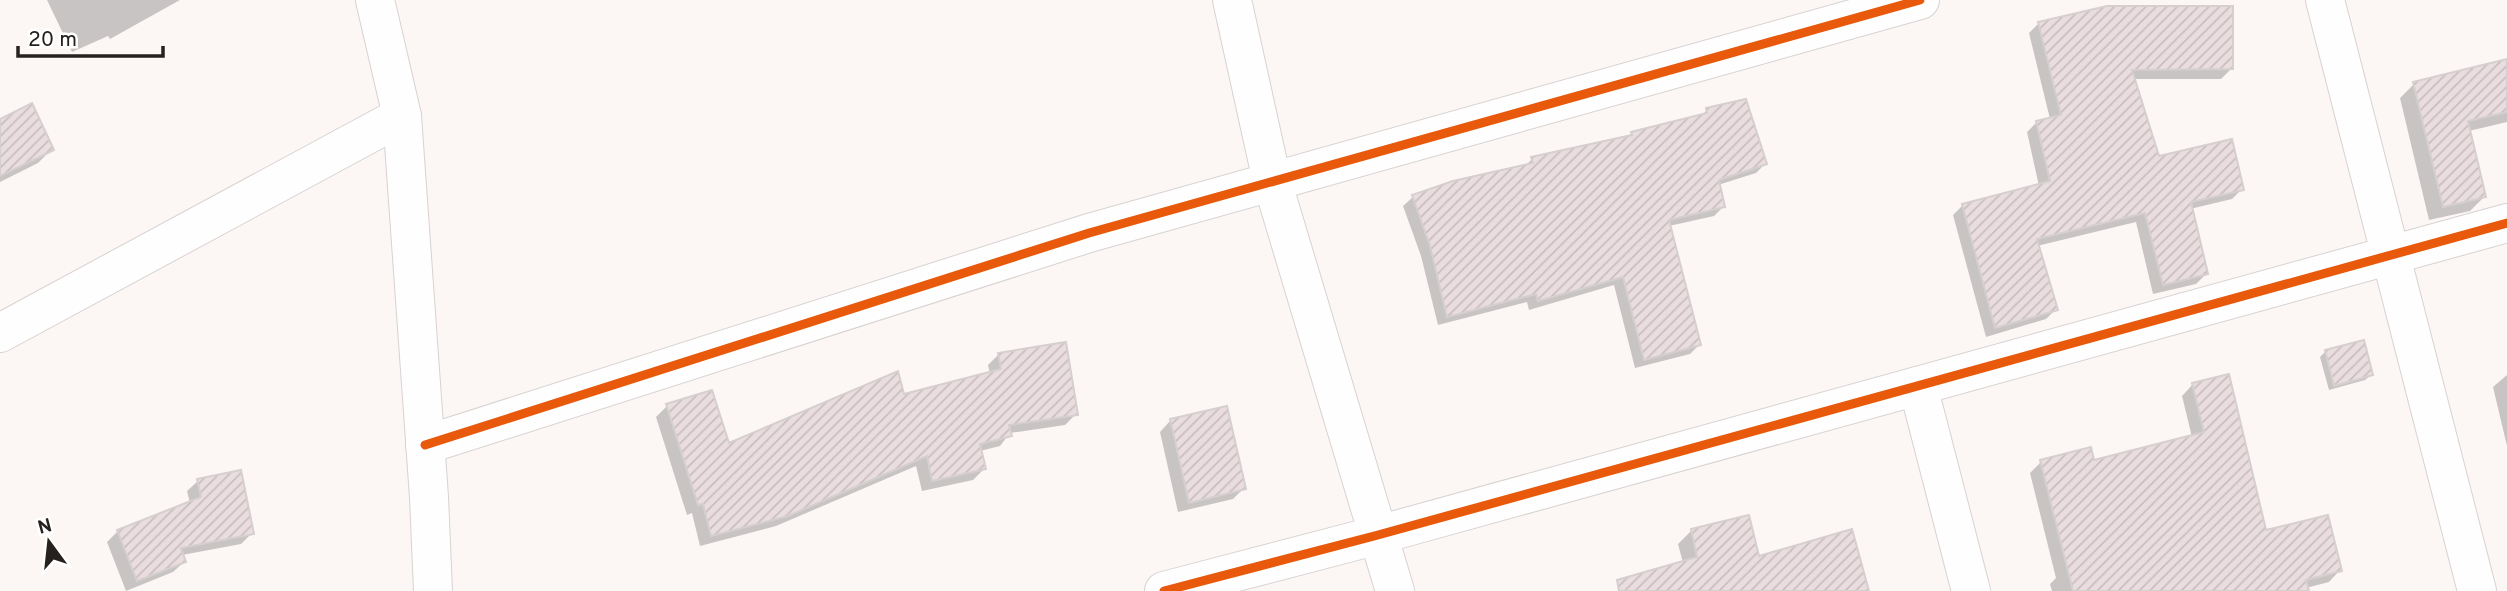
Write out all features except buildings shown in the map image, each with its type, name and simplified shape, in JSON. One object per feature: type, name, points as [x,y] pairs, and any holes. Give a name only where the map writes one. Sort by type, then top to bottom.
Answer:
[{"type":"street","points":[[375,0],[402,116],[433,591]]},
{"type":"street","points":[[1232,0],[1272,181],[1395,591]]},
{"type":"street","points":[[425,445],[1088,233],[1920,0]]},
{"type":"street","points":[[2325,0],[2477,591]]},
{"type":"street","points":[[0,334],[402,116]]},
{"type":"street","points":[[1164,591],[1378,535],[2507,222]]},
{"type":"street","points":[[1918,386],[1970,591]]},
{"type":"cycle path","points":[[425,445],[1089,233],[1920,0]]},
{"type":"cycle path","points":[[1164,591],[1378,535],[2507,223]]}]
